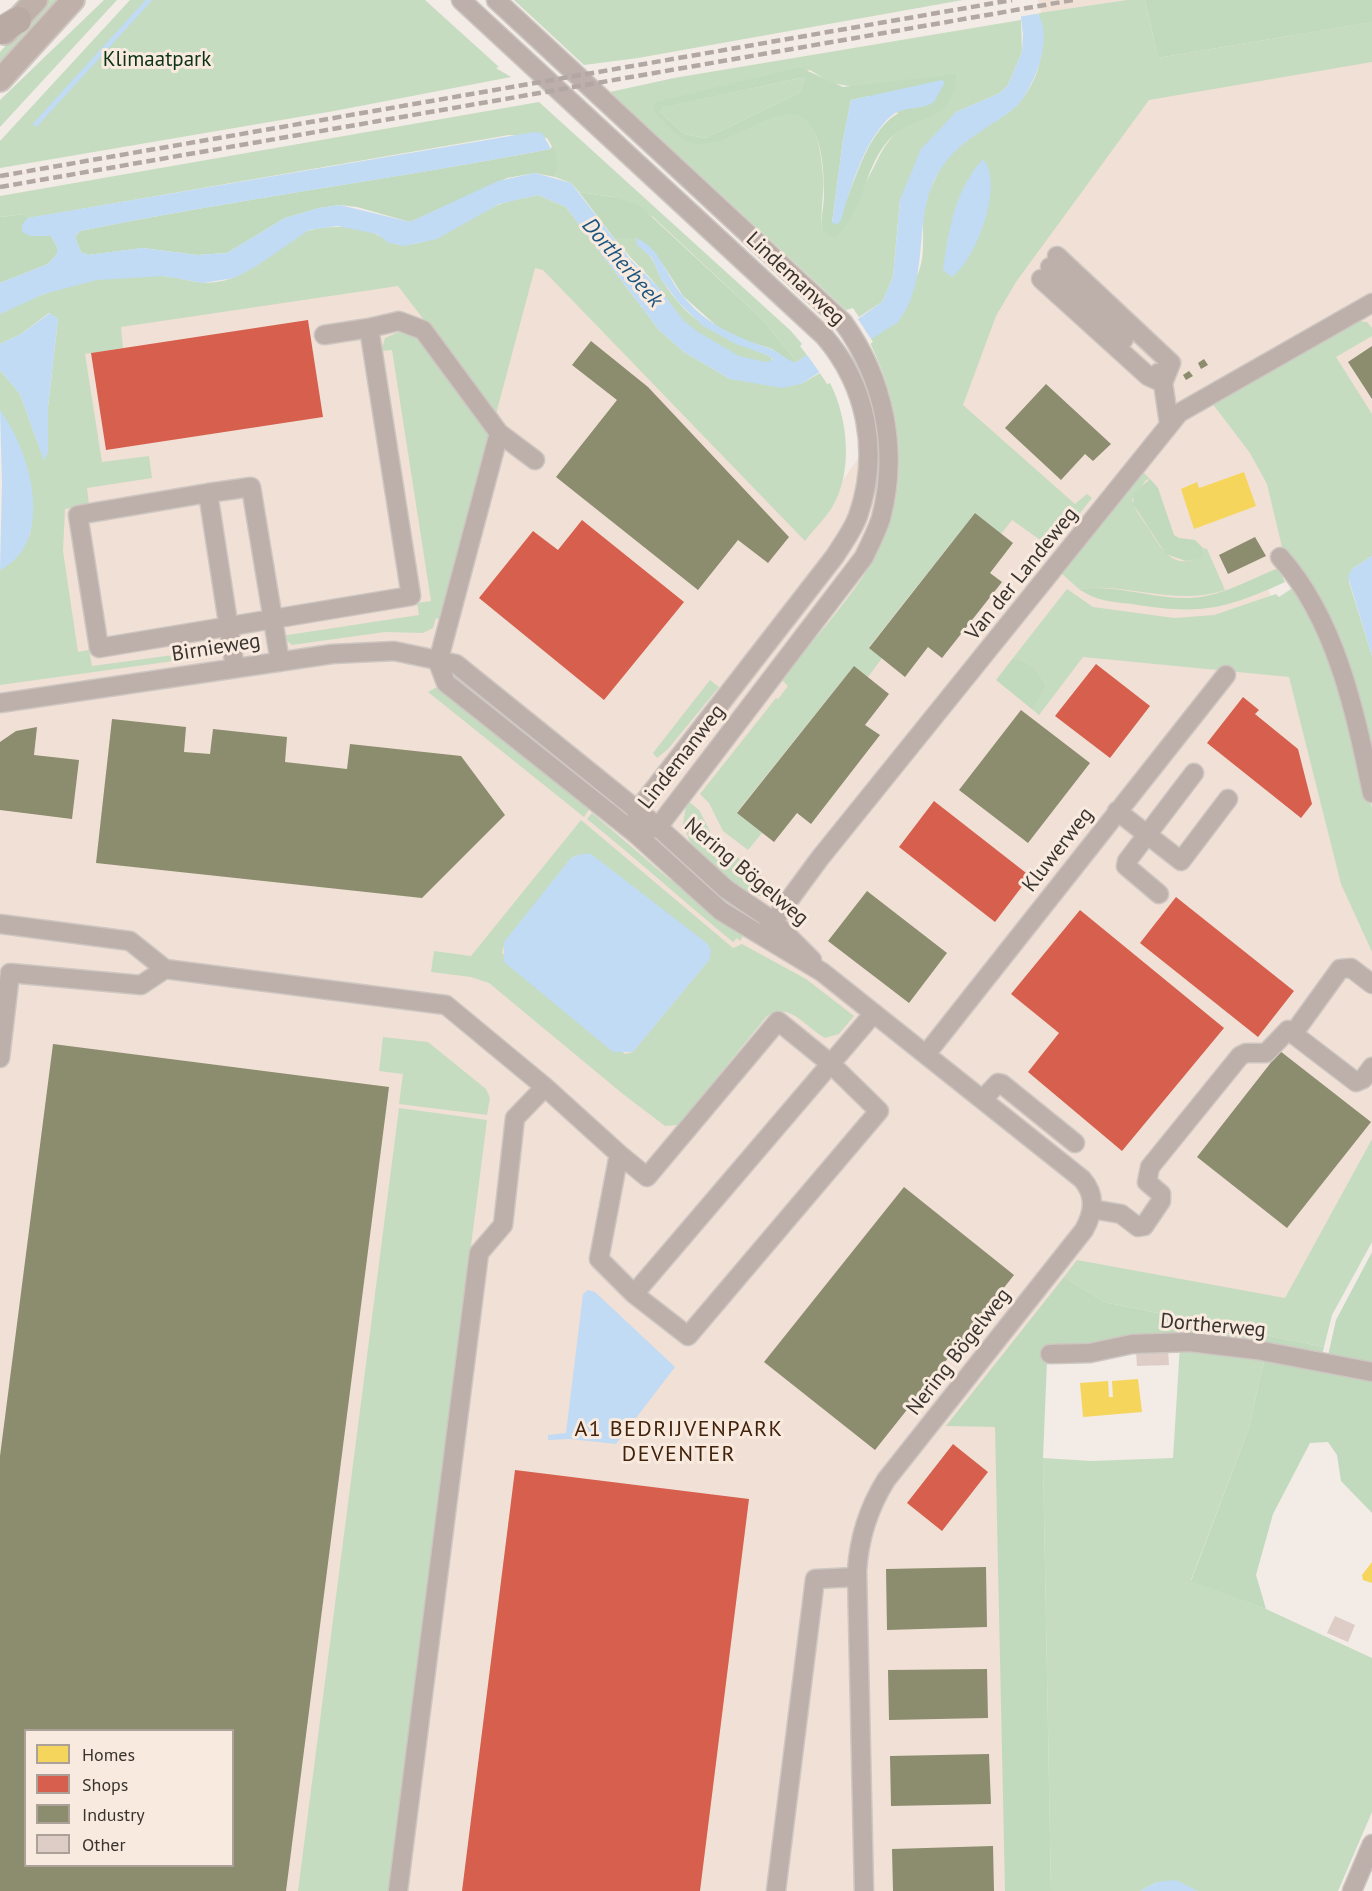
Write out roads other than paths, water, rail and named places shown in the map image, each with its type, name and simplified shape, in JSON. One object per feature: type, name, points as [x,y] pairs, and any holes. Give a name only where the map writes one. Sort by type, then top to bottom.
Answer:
[{"type":"main road","points":[[0,39],[9,26],[36,0]]},
{"type":"main road","points":[[0,80],[73,0]]},
{"type":"street","name":"Lindemanweg","points":[[460,0],[824,336],[846,364],[860,397],[868,429],[867,486],[857,519],[835,556],[637,811],[636,834],[658,827],[864,557],[880,520],[887,481],[888,442],[883,407],[864,352],[843,322],[496,0]]},
{"type":"street","points":[[1163,383],[1148,376],[1049,267],[1171,363],[1163,383],[1170,423]]},
{"type":"street","name":"Van der Landeweg","points":[[761,937],[820,858],[1179,413],[1372,303]]},
{"type":"street","points":[[324,335],[399,321],[423,330],[499,433],[536,460]]},
{"type":"street","points":[[280,662],[273,617],[251,487],[78,515],[99,648],[273,617],[411,596],[369,328]]},
{"type":"street","points":[[499,433],[438,662],[446,683],[636,834]]},
{"type":"street","points":[[208,493],[235,668]]},
{"type":"street","points":[[1280,557],[1295,573],[1314,602],[1332,646],[1352,706],[1372,793]]},
{"type":"street","name":"Birnieweg","points":[[0,703],[235,668],[384,650],[456,664],[637,811]]},
{"type":"street","name":"Kluwerweg","points":[[927,1053],[1226,675]]},
{"type":"street","points":[[1159,894],[1126,866],[1145,834],[1194,773]]},
{"type":"street","points":[[1118,812],[1181,861],[1228,799]]},
{"type":"street","name":"Nering Bögelweg","points":[[637,811],[658,827],[726,889],[773,921],[822,972],[927,1053],[1082,1179],[1090,1190],[1092,1209],[1084,1230],[886,1480],[872,1504],[862,1535],[857,1577],[864,1891]]},
{"type":"street","name":"Nering Bögelweg","points":[[636,834],[721,911],[822,972]]},
{"type":"street","points":[[0,924],[130,941],[165,969],[446,1005],[545,1087],[647,1177],[778,1021],[831,1064],[879,1111],[688,1336],[634,1294],[599,1259],[619,1154]]},
{"type":"street","points":[[1293,1034],[1340,969],[1352,968],[1372,984]]},
{"type":"street","points":[[0,1058],[5,972],[141,985],[165,969]]},
{"type":"street","points":[[634,1294],[874,1013]]},
{"type":"street","points":[[1092,1209],[1121,1214],[1138,1227],[1144,1226],[1161,1201],[1161,1194],[1147,1182],[1150,1167],[1240,1056],[1246,1053],[1266,1053],[1288,1030],[1356,1082],[1372,1067]]},
{"type":"street","points":[[983,1099],[993,1086],[998,1083],[1002,1084],[1075,1143]]},
{"type":"street","points":[[398,1891],[479,1253],[503,1226],[515,1118],[545,1087]]},
{"type":"street","name":"Dortherweg","points":[[1050,1354],[1090,1353],[1132,1344],[1190,1342],[1257,1350],[1372,1372]]},
{"type":"street","points":[[776,1891],[815,1579],[857,1577]]},
{"type":"street","points":[[1352,1891],[1372,1844]]},
{"type":"water","name":"Dortherbeek","points":[[1019,0],[1038,14],[1042,24],[1044,36],[1040,62],[1030,87],[1017,106],[966,142],[940,170],[931,188],[926,207],[919,266],[909,304],[898,322],[801,384],[782,388],[730,379],[684,352],[659,330],[566,207],[538,195],[499,204],[437,239],[404,246],[389,243],[377,234],[337,226],[309,230],[255,267],[234,278],[203,283],[164,276],[97,280],[44,294],[0,314],[0,283],[48,264],[57,254],[57,247],[51,236],[30,236],[22,232],[22,225],[27,218],[534,132],[542,133],[551,149],[139,220],[80,231],[75,237],[81,252],[88,255],[143,248],[197,255],[227,253],[285,218],[319,208],[340,205],[410,222],[498,181],[535,173],[571,183],[630,259],[659,288],[683,320],[698,332],[739,356],[766,362],[773,360],[770,356],[736,344],[703,326],[679,303],[661,279],[652,258],[637,245],[636,238],[657,255],[676,288],[700,314],[732,334],[772,349],[797,362],[882,302],[893,277],[900,200],[921,149],[956,112],[1000,93],[1008,85],[1022,52],[1023,34]]},
{"type":"water","points":[[942,80],[945,82],[934,102],[896,113],[882,126],[866,151],[841,220],[838,224],[832,223],[851,100]]},
{"type":"water","points":[[983,159],[989,171],[991,186],[985,221],[970,255],[952,277],[943,270],[954,212],[965,184]]},
{"type":"water","points":[[50,313],[58,319],[48,407],[48,452],[44,461],[20,394],[0,370],[0,344],[21,334]]},
{"type":"water","points":[[0,410],[21,448],[33,494],[33,518],[28,539],[18,557],[0,570],[2,483]]},
{"type":"water","points":[[1372,556],[1372,656],[1348,577],[1352,569]]},
{"type":"water","points":[[581,854],[591,854],[708,944],[711,951],[709,960],[633,1052],[613,1052],[504,962],[504,942],[571,858]]},
{"type":"water","points":[[588,1290],[595,1292],[675,1367],[616,1444],[570,1439],[548,1440],[548,1435],[566,1433],[583,1294]]},
{"type":"water","points":[[1176,1880],[1198,1891],[1140,1891],[1157,1882]]},
{"type":"waterway","points":[[36,124],[149,0]]},
{"type":"railway","points":[[0,176],[1012,0]]},
{"type":"railway","points":[[0,187],[1073,0]]},
{"type":"district","name":"A1 BEDRIJVENPARK DEVENTER","points":[[679,1442]]},
{"type":"park label","name":"Klimaatpark","points":[[157,60]]}]
